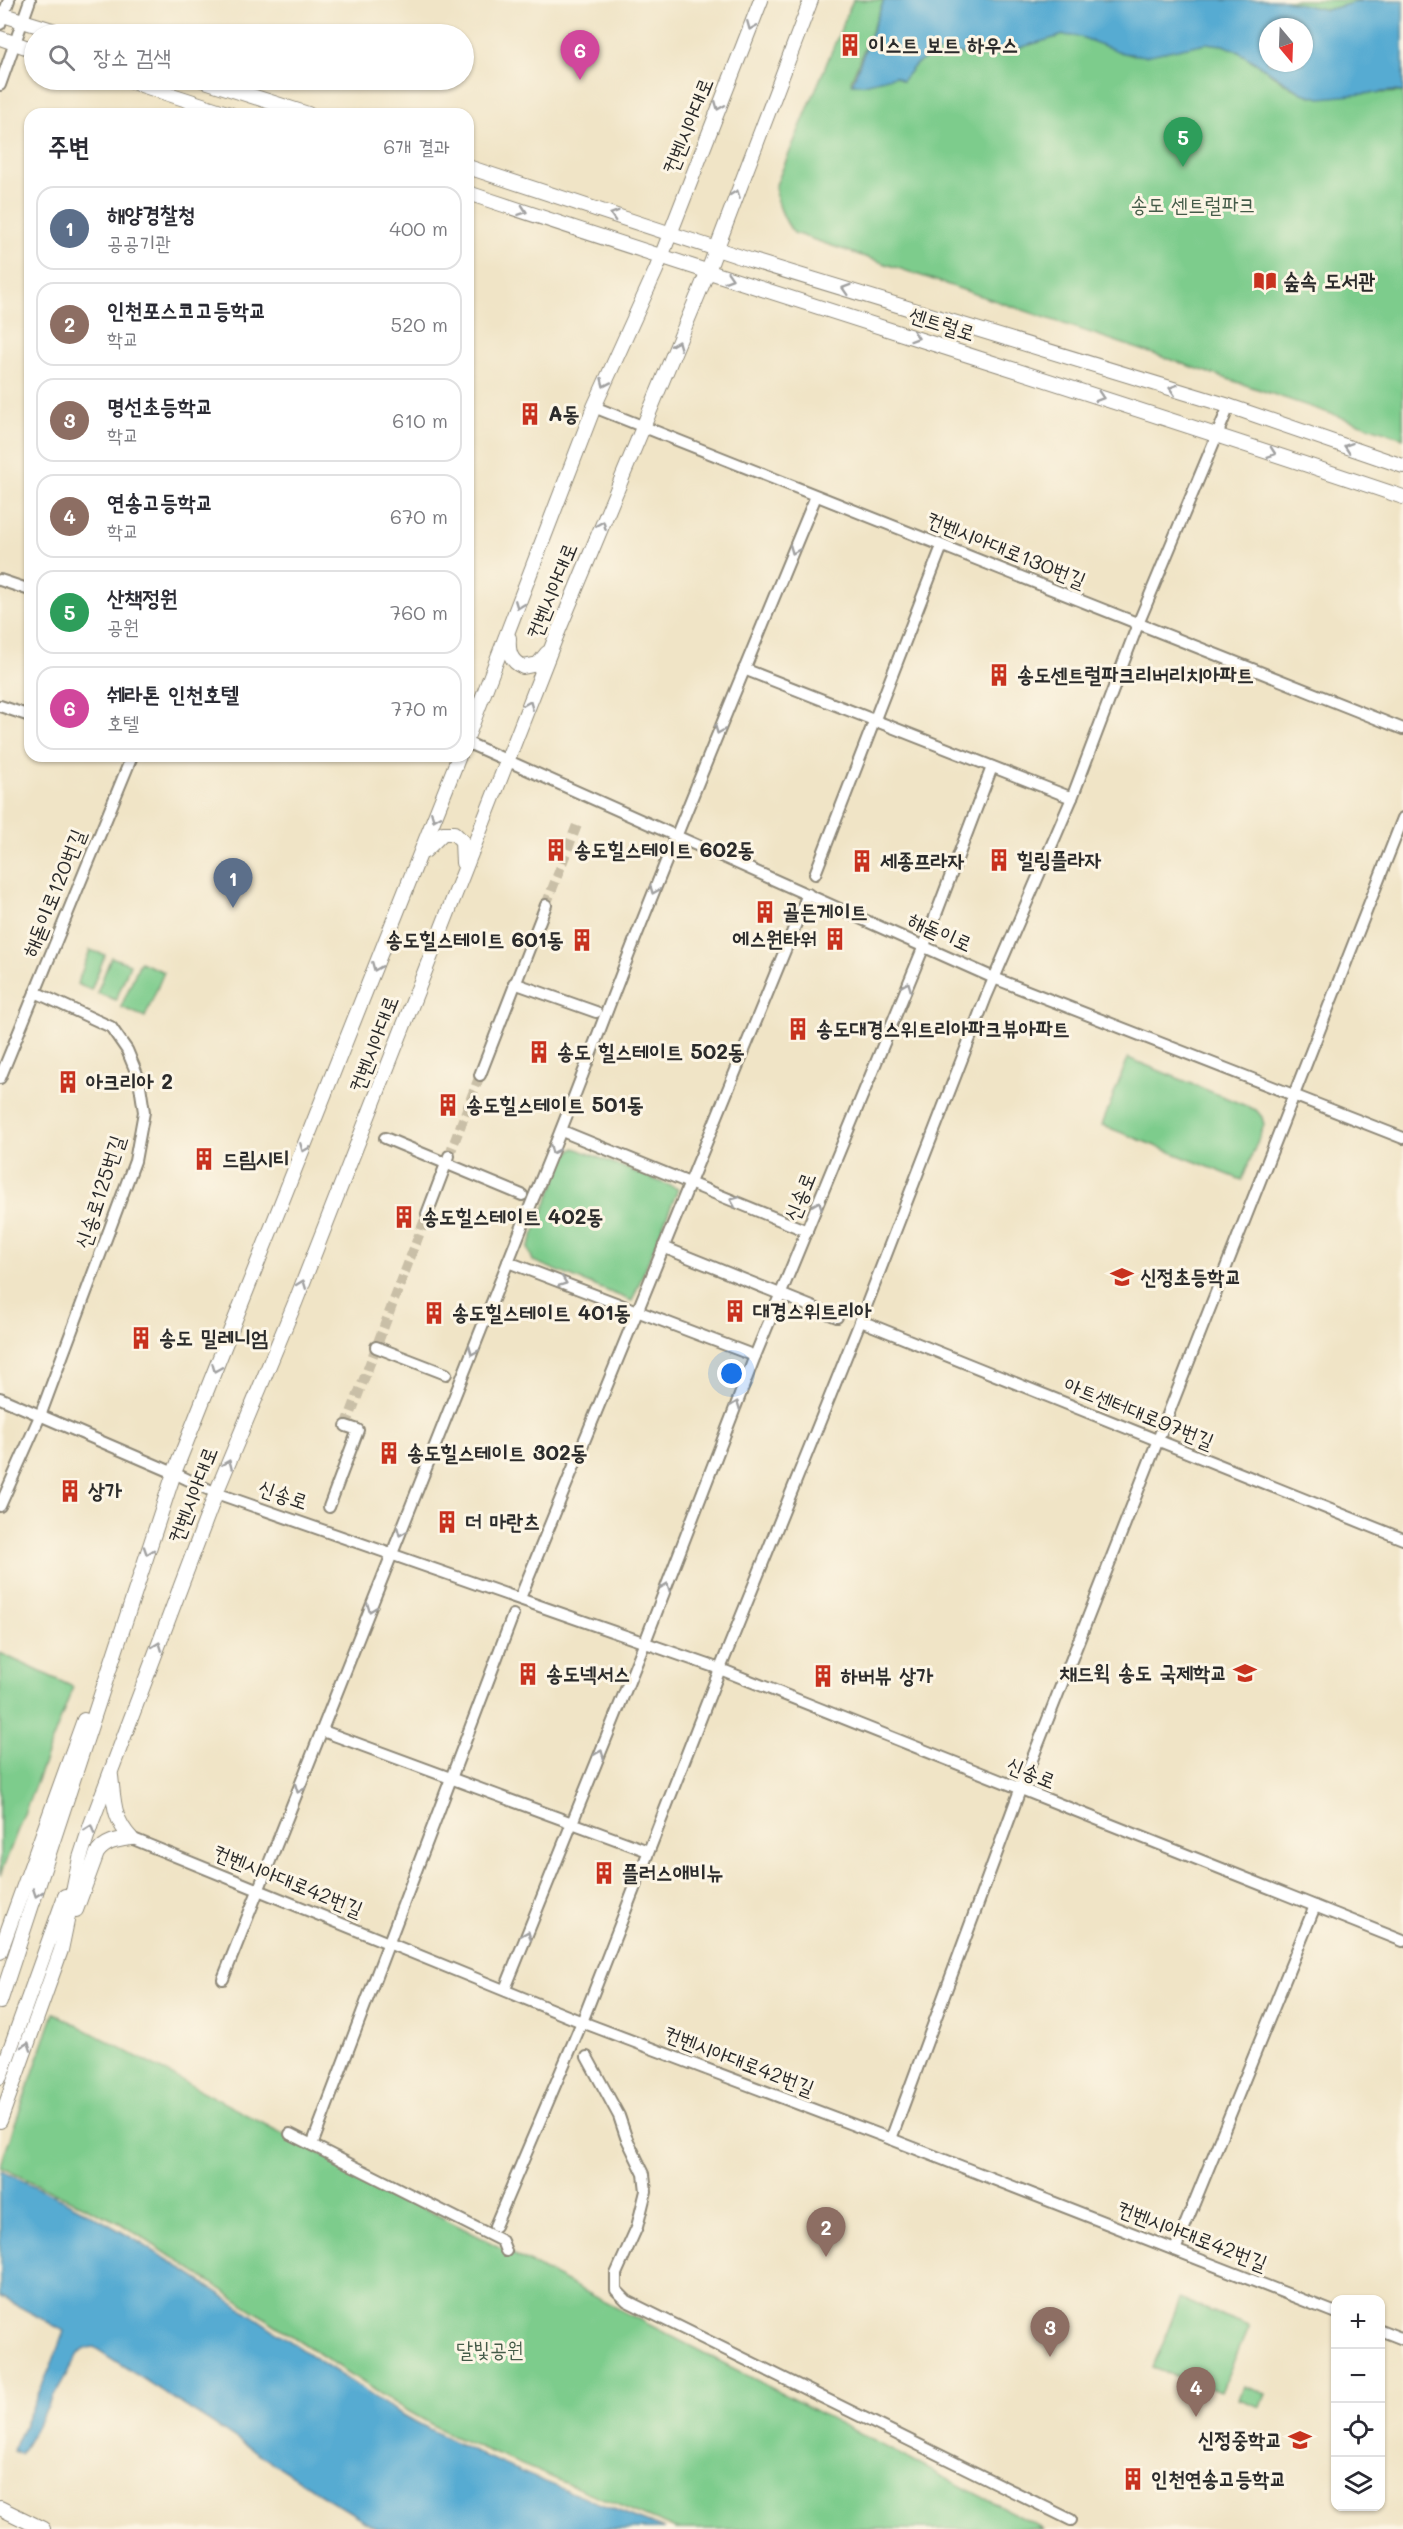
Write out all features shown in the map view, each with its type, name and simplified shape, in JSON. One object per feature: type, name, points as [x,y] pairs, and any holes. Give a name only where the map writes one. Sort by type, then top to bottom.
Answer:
[{"type":"main road","name":"컨벤시아대로","points":[[474,720],[594,407],[661,257],[761,0]]},
{"type":"main road","name":"컨벤시아대로","points":[[0,2077],[26,2000],[216,1493],[295,1303],[555,639],[708,271],[811,0]]},
{"type":"main road","points":[[1,18],[32,24]]},
{"type":"main road","points":[[0,38],[24,46]]},
{"type":"main road","points":[[157,90],[212,108]]},
{"type":"main road","points":[[233,90],[289,108]]},
{"type":"main road","name":"센트럴로","points":[[474,168],[715,249],[1229,406],[1403,466]]},
{"type":"main road","name":"센트럴로","points":[[474,195],[1217,434],[1403,497]]},
{"type":"main road","points":[[510,627],[508,651],[523,667],[538,664],[555,639]]},
{"type":"main road","name":"컨벤시아대로","points":[[2,1997],[174,1473],[457,762]]},
{"type":"main road","points":[[418,860],[431,843],[443,833],[457,834],[462,841],[464,853],[460,880]]},
{"type":"main road","name":"컨벤시아대로","points":[[0,1952],[89,1706],[112,1658]]},
{"type":"main road","points":[[110,1774],[115,1810],[121,1827],[131,1838]]},
{"type":"main road","points":[[61,1950],[97,1853],[102,1846],[115,1840],[131,1838]]},
{"type":"main road","name":"컨벤시아대로","points":[[0,2121],[61,1950],[80,1858]]},
{"type":"main road","points":[[3,2510],[43,2529]]},
{"type":"street","points":[[1,18],[9,0]]},
{"type":"street","points":[[0,85],[30,0]]},
{"type":"street","points":[[495,2226],[582,2022],[720,1669],[861,1321],[994,978],[1072,798],[1138,624],[1229,406]]},
{"type":"street","name":"컨벤시아대로130번길","points":[[594,407],[1403,729]]},
{"type":"street","points":[[223,1979],[562,1131],[676,836],[816,496]]},
{"type":"street","points":[[815,874],[942,546]]},
{"type":"street","points":[[0,580],[24,588]]},
{"type":"street","points":[[744,669],[1072,798]]},
{"type":"street","points":[[0,706],[24,714]]},
{"type":"street","name":"해돋이로","points":[[474,746],[994,978],[1403,1138]]},
{"type":"street","name":"해돋이로120번길","points":[[0,1078],[130,762]]},
{"type":"street","name":"신송로","points":[[645,1642],[755,1356],[924,946],[992,766]]},
{"type":"street","points":[[891,2139],[1020,1790],[1403,818]]},
{"type":"street","points":[[520,1598],[808,894]]},
{"type":"street","points":[[480,1075],[546,905]]},
{"type":"street","points":[[514,983],[596,1012]]},
{"type":"street","name":"신송로125번길","points":[[35,992],[111,1026],[127,1050],[139,1079],[144,1112],[135,1161],[40,1416]]},
{"type":"street","points":[[562,1131],[807,1232]]},
{"type":"street","points":[[385,1138],[522,1195]]},
{"type":"street","points":[[427,1214],[449,1156]]},
{"type":"street","points":[[663,1247],[837,1317]]},
{"type":"street","points":[[508,1262],[755,1356]]},
{"type":"street","name":"아트센터대로97번길","points":[[861,1321],[1403,1539]]},
{"type":"street","points":[[376,1347],[446,1374]]},
{"type":"street","name":"신송로","points":[[0,1398],[216,1493],[720,1669],[1403,1941]]},
{"type":"street","points":[[0,1506],[40,1416]]},
{"type":"street","points":[[329,1507],[358,1430],[346,1426]]},
{"type":"street","points":[[312,2145],[391,1943],[513,1615]]},
{"type":"street","points":[[505,1989],[645,1642]]},
{"type":"street","points":[[323,1731],[648,1851]]},
{"type":"street","name":"컨벤시아대로42번길","points":[[131,1838],[582,2022],[891,2139],[1331,2311]]},
{"type":"street","points":[[1175,2250],[1315,1906]]},
{"type":"street","points":[[586,2057],[609,2095],[644,2174],[646,2191],[637,2227],[616,2274],[616,2290],[627,2301],[1071,2520]]},
{"type":"street","points":[[290,2134],[502,2241],[506,2251]]},
{"type":"street","points":[[1385,2332],[1403,2339]]},
{"type":"green space","name":"송도 센트럴파크","points":[[853,0],[884,0],[851,81],[852,84],[864,84],[895,76],[902,81],[916,64],[937,52],[990,56],[1064,35],[1081,37],[1131,55],[1206,43],[1223,45],[1236,50],[1259,66],[1259,72],[1268,72],[1292,88],[1311,96],[1403,92],[1403,438],[794,233],[781,210],[776,185]]},
{"type":"green space","points":[[1283,0],[1364,0],[1326,10]]},
{"type":"green space","points":[[90,950],[105,955],[91,990],[77,984]]},
{"type":"green space","points":[[111,957],[130,964],[116,1000],[97,993]]},
{"type":"green space","points":[[140,962],[164,972],[145,1017],[121,1007]]},
{"type":"green space","points":[[1128,1058],[1256,1110],[1262,1117],[1264,1125],[1242,1180],[1102,1125]]},
{"type":"green space","points":[[575,1148],[678,1189],[632,1301],[533,1261],[528,1248],[567,1153]]},
{"type":"green space","points":[[0,1653],[73,1687],[0,1876]]},
{"type":"green space","name":"달빛공원","points":[[54,2013],[387,2189],[1044,2529],[676,2529],[450,2435],[396,2404],[120,2223],[0,2167]]},
{"type":"green space","points":[[1180,2299],[1249,2326],[1221,2392],[1153,2368]]},
{"type":"green space","points":[[1244,2386],[1266,2394],[1261,2407],[1239,2399]]},
{"type":"water","points":[[884,0],[1283,0],[1326,10],[1364,0],[1403,0],[1403,92],[1321,98],[1302,93],[1270,72],[1313,72],[1313,18],[1259,18],[1259,65],[1236,50],[1223,45],[1206,43],[1145,56],[1123,53],[1081,37],[1064,35],[990,56],[937,52],[916,64],[902,81],[895,76],[864,84],[852,84]]},
{"type":"water","points":[[0,2171],[42,2189],[123,2232],[201,2281],[381,2402],[424,2426],[525,2474],[664,2529],[378,2529],[94,2347],[87,2348],[78,2354],[21,2454],[13,2451],[64,2331],[0,2296]]},
{"type":"tunnel","points":[[546,905],[577,825]]},
{"type":"tunnel","points":[[449,1156],[480,1075]]},
{"type":"tunnel","points":[[346,1426],[427,1214]]},
{"type":"place","name":"이스트 보트 하우스","points":[[850,45]]},
{"type":"place","name":"쉐라톤 인천호텔","points":[[580,80]]},
{"type":"place","name":"산책정원","points":[[1183,167]]},
{"type":"place","name":"숲속 도서관","points":[[1265,281]]},
{"type":"place","name":"A동","points":[[530,414]]},
{"type":"place","name":"송도센트럴파크리버리치아파트","points":[[999,675]]},
{"type":"place","name":"송도힐스테이트 602동","points":[[556,850]]},
{"type":"place","name":"힐링플라자","points":[[999,860]]},
{"type":"place","name":"세종프라자","points":[[862,861]]},
{"type":"place","name":"해양경찰청","points":[[233,908]]},
{"type":"place","name":"골든게이트","points":[[765,912]]},
{"type":"place","name":"에스원타워","points":[[835,939]]},
{"type":"place","name":"송도힐스테이트 601동","points":[[582,940]]},
{"type":"place","name":"송도대경스위트리아파크뷰아파트","points":[[798,1029]]},
{"type":"place","name":"송도 힐스테이트 502동","points":[[539,1052]]},
{"type":"place","name":"아크리아 2","points":[[68,1082]]},
{"type":"place","name":"송도힐스테이트 501동","points":[[448,1105]]},
{"type":"place","name":"드림시티","points":[[204,1159]]},
{"type":"place","name":"송도힐스테이트 402동","points":[[404,1217]]},
{"type":"place","name":"신정초등학교","points":[[1122,1277]]},
{"type":"place","name":"대경스위트리아","points":[[735,1311]]},
{"type":"place","name":"송도힐스테이트 401동","points":[[434,1313]]},
{"type":"place","name":"송도 밀레니엄","points":[[141,1338]]},
{"type":"place","name":"송도힐스테이트 302동","points":[[389,1453]]},
{"type":"place","name":"상가","points":[[70,1491]]},
{"type":"place","name":"더 마란츠","points":[[447,1522]]},
{"type":"place","name":"채드윅 송도 국제학교","points":[[1245,1673]]},
{"type":"place","name":"송도넥서스","points":[[528,1674]]},
{"type":"place","name":"하버뷰 상가","points":[[823,1676]]},
{"type":"place","name":"플러스애비뉴","points":[[604,1873]]},
{"type":"place","name":"인천포스코고등학교","points":[[826,2257]]},
{"type":"place","name":"명선초등학교","points":[[1050,2357]]},
{"type":"place","name":"연송고등학교","points":[[1196,2417]]},
{"type":"place","name":"신정중학교","points":[[1300,2440]]},
{"type":"place","name":"인천연송고등학교","points":[[1133,2479]]}]
